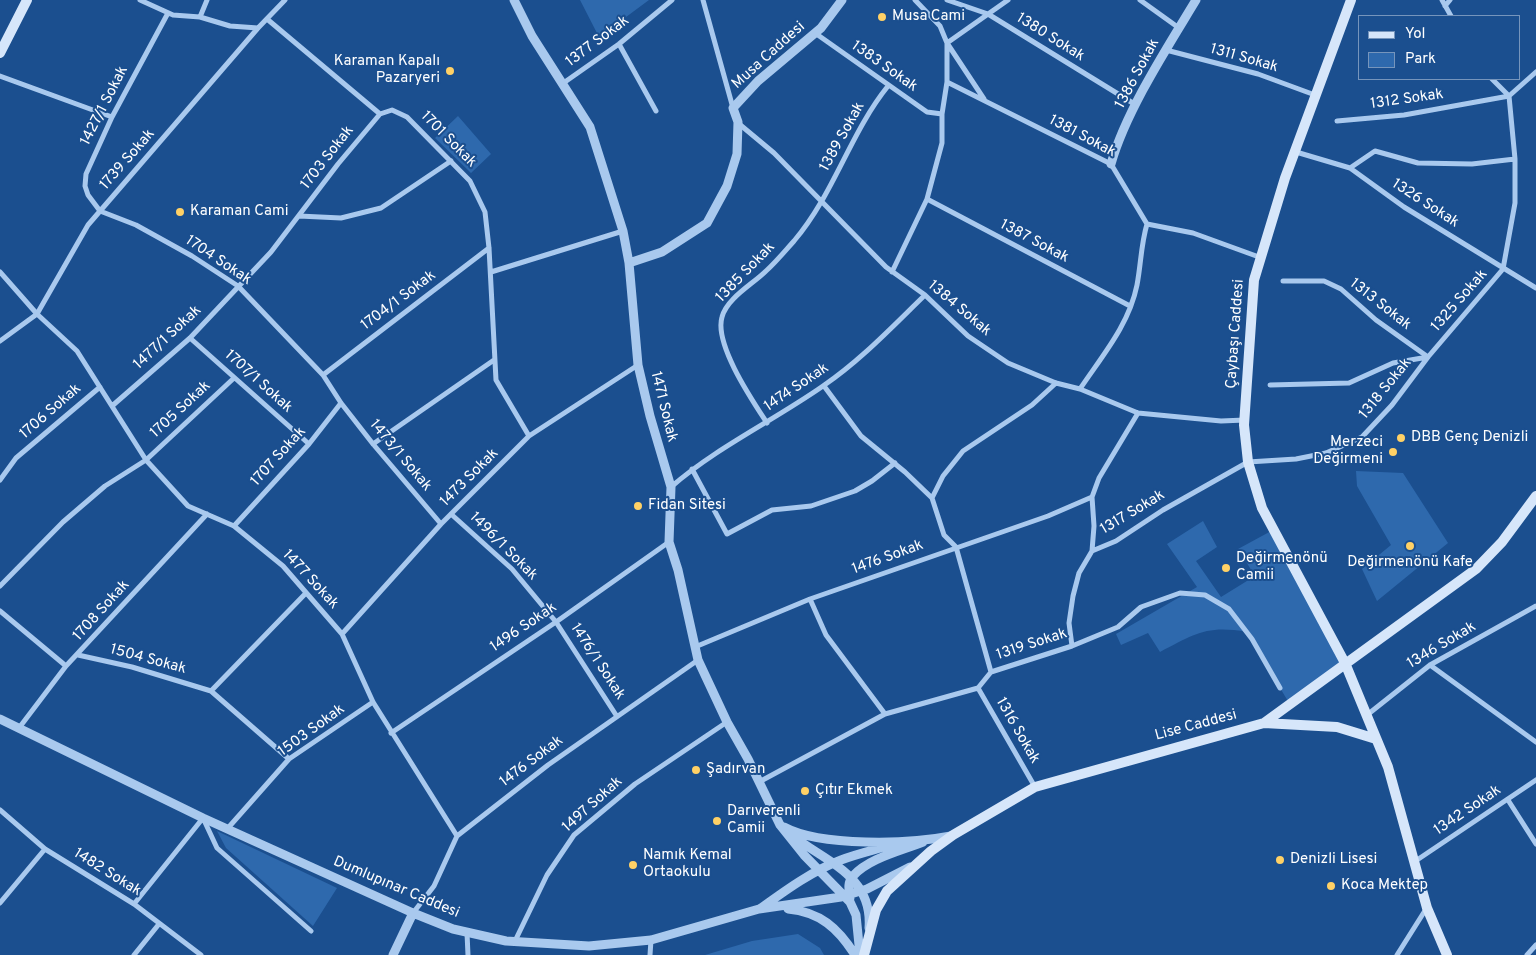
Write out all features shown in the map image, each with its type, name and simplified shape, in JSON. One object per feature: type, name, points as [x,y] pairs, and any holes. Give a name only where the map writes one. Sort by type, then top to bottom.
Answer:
[{"type":"main road","points":[[0,53],[26,0]]},
{"type":"main road","name":"Çaybaşı Caddesi","points":[[1351,0],[1315,95],[1259,257],[1254,280],[1245,420],[1248,462],[1262,508],[1345,663],[1388,768],[1427,908],[1447,955]]},
{"type":"main road","name":"Lise Caddesi","points":[[862,955],[881,899],[915,865],[953,835],[1034,787],[1264,723],[1476,569],[1502,542],[1536,496]]},
{"type":"main road","points":[[1264,723],[1337,727],[1376,739]]},
{"type":"street","points":[[140,0],[168,13],[200,17],[230,26],[258,28]]},
{"type":"street","points":[[200,17],[207,0]]},
{"type":"street","name":"1739 Sokak","points":[[0,341],[37,314],[88,225],[258,28],[285,0]]},
{"type":"street","name":"1471 Sokak","points":[[514,0],[532,36],[590,127],[623,231],[629,263],[638,365],[650,416],[672,487],[669,542],[678,570],[698,660],[727,722],[780,825]]},
{"type":"street","name":"1377 Sokak","points":[[561,84],[618,44],[672,0]]},
{"type":"street","points":[[704,0],[733,108]]},
{"type":"street","name":"Musa Caddesi","points":[[629,263],[662,252],[707,223],[727,186],[736,154],[738,122],[733,108],[758,81],[815,33],[842,0]]},
{"type":"street","points":[[892,272],[927,199],[942,143],[942,114],[947,82],[947,43],[940,26],[915,0]]},
{"type":"street","name":"1380 Sokak","points":[[947,0],[988,14],[1137,106]]},
{"type":"street","points":[[947,43],[1008,0]]},
{"type":"street","points":[[1140,0],[1179,28]]},
{"type":"street","name":"1386 Sokak","points":[[1111,164],[1118,141],[1166,50],[1196,0]]},
{"type":"street","points":[[1450,0],[1443,3],[1450,15]]},
{"type":"street","name":"1427/1 Sokak","points":[[100,212],[85,186],[86,174],[112,117],[168,13]]},
{"type":"street","points":[[267,18],[380,114]]},
{"type":"street","name":"1383 Sokak","points":[[815,33],[927,112],[942,114]]},
{"type":"street","name":"1381 Sokak","points":[[947,43],[984,99]]},
{"type":"street","points":[[618,44],[656,111]]},
{"type":"street","name":"1311 Sokak","points":[[1166,50],[1258,74],[1315,95]]},
{"type":"street","points":[[1493,80],[1509,96],[1536,72]]},
{"type":"street","points":[[0,76],[112,117]]},
{"type":"street","name":"1381 Sokak","points":[[947,82],[1111,164],[1147,224]]},
{"type":"street","name":"1389 Sokak","points":[[822,202],[863,124],[888,86]]},
{"type":"street","name":"1312 Sokak","points":[[1337,121],[1404,115],[1509,96]]},
{"type":"street","name":"1325 Sokak","points":[[1428,357],[1504,270],[1515,202],[1515,159],[1509,96]]},
{"type":"street","name":"1701 Sokak","points":[[380,114],[392,110],[407,117],[470,181],[485,212],[491,272],[496,380],[529,436]]},
{"type":"street","name":"1703 Sokak","points":[[238,286],[272,252],[380,114]]},
{"type":"street","name":"1384 Sokak","points":[[738,122],[774,153],[892,272],[925,296],[968,336],[1008,363],[1056,383],[1080,389],[1138,413],[1221,421],[1245,420]]},
{"type":"street","points":[[1350,168],[1375,151],[1418,163],[1472,164],[1515,159]]},
{"type":"street","name":"1326 Sokak","points":[[1296,152],[1350,168],[1404,207],[1536,288]]},
{"type":"street","points":[[299,216],[341,218],[382,208],[451,161]]},
{"type":"street","name":"1387 Sokak","points":[[927,199],[1130,306]]},
{"type":"street","name":"1385 Sokak","points":[[767,423],[740,381],[725,348],[721,327],[722,316],[730,304],[766,271],[796,239],[822,202]]},
{"type":"street","name":"1704 Sokak","points":[[100,212],[136,225],[192,256],[238,286],[323,375],[341,404]]},
{"type":"street","points":[[1080,389],[1124,324],[1137,286],[1142,240],[1147,224],[1193,233],[1259,257]]},
{"type":"street","points":[[491,272],[623,231]]},
{"type":"street","name":"1704/1 Sokak","points":[[323,375],[489,248]]},
{"type":"street","name":"1477 Sokak","points":[[0,272],[37,314],[77,351],[146,460],[188,506],[234,526],[283,566],[342,634],[373,702],[456,836]]},
{"type":"street","name":"1313 Sokak","points":[[1283,281],[1324,281],[1341,289],[1376,320],[1428,357]]},
{"type":"street","name":"1477/1 Sokak","points":[[112,406],[190,338],[238,286]]},
{"type":"street","name":"1474 Sokak","points":[[672,487],[692,469],[824,386],[857,360],[925,296]]},
{"type":"street","name":"1707/1 Sokak","points":[[190,338],[309,444]]},
{"type":"street","points":[[1270,386],[1349,383],[1392,363],[1428,357]]},
{"type":"street","name":"1318 Sokak","points":[[1248,462],[1296,459],[1326,453],[1362,437],[1392,405],[1428,357]]},
{"type":"street","points":[[373,444],[494,360]]},
{"type":"street","name":"1473 Sokak","points":[[342,634],[441,524],[529,436],[638,365]]},
{"type":"street","name":"1705 Sokak","points":[[0,586],[63,522],[105,486],[146,460],[234,378]]},
{"type":"street","points":[[932,498],[943,476],[963,452],[1032,405],[1056,383]]},
{"type":"street","points":[[824,386],[861,436],[895,463],[932,498],[944,535],[956,547],[991,672]]},
{"type":"street","name":"1706 Sokak","points":[[0,480],[16,458],[100,387]]},
{"type":"street","name":"1473/1 Sokak","points":[[341,404],[441,524]]},
{"type":"street","name":"1707 Sokak","points":[[234,526],[309,444],[341,404]]},
{"type":"street","points":[[1092,550],[1094,526],[1092,497],[1099,478],[1138,413]]},
{"type":"street","name":"1317 Sokak","points":[[1072,646],[1069,623],[1073,596],[1079,573],[1092,550],[1116,541],[1163,510],[1248,462]]},
{"type":"street","points":[[692,469],[727,534],[772,510],[802,508],[855,491],[872,481],[895,463]]},
{"type":"street","name":"1476 Sokak","points":[[695,647],[810,599],[1048,516],[1092,497]]},
{"type":"street","name":"1708 Sokak","points":[[19,728],[66,666],[207,514]]},
{"type":"street","name":"1496/1 Sokak","points":[[451,514],[512,569],[556,622]]},
{"type":"street","name":"1496 Sokak","points":[[392,733],[556,622],[669,542]]},
{"type":"street","points":[[211,691],[306,593]]},
{"type":"street","name":"1319 Sokak","points":[[978,688],[991,672],[1072,646],[1118,627],[1142,607],[1164,597],[1180,593],[1205,595],[1229,609],[1252,639],[1280,688]]},
{"type":"street","points":[[810,599],[826,635],[885,714]]},
{"type":"street","name":"1346 Sokak","points":[[1366,715],[1430,665],[1536,607]]},
{"type":"street","points":[[0,611],[66,666]]},
{"type":"street","name":"1476/1 Sokak","points":[[556,622],[616,715]]},
{"type":"street","name":"1504 Sokak","points":[[78,655],[132,667],[211,691],[289,759]]},
{"type":"street","name":"1476 Sokak","points":[[413,913],[434,886],[456,836],[616,715],[698,660]]},
{"type":"street","points":[[1430,665],[1536,742]]},
{"type":"street","points":[[759,782],[885,714],[978,688]]},
{"type":"street","name":"1316 Sokak","points":[[978,688],[1034,787]]},
{"type":"street","name":"1503 Sokak","points":[[228,828],[289,759],[373,702]]},
{"type":"street","name":"Dumlupınar Caddesi","points":[[0,719],[204,818],[413,913],[467,933],[514,942],[589,946],[651,940],[759,910],[848,897],[915,865]]},
{"type":"street","name":"1497 Sokak","points":[[514,942],[547,875],[574,835],[634,784],[727,722]]},
{"type":"street","name":"1342 Sokak","points":[[1414,862],[1536,780]]},
{"type":"street","points":[[1508,800],[1536,844]]},
{"type":"street","name":"1482 Sokak","points":[[0,810],[45,849],[134,904],[201,955]]},
{"type":"street","points":[[134,904],[204,818],[218,848],[311,931]]},
{"type":"street","points":[[780,825],[796,833],[814,838],[930,840]]},
{"type":"street","points":[[780,825],[806,846],[834,863],[852,877],[863,890],[869,909],[869,930]]},
{"type":"street","points":[[780,825],[804,855],[848,897],[856,915],[862,955]]},
{"type":"street","points":[[848,897],[848,886],[852,877],[866,866],[888,855],[930,840],[953,835]]},
{"type":"street","points":[[759,910],[793,884],[819,870],[834,863],[908,840]]},
{"type":"street","points":[[0,903],[45,849]]},
{"type":"street","points":[[773,908],[805,911],[824,920],[836,930],[854,955]]},
{"type":"street","points":[[1397,955],[1427,908]]},
{"type":"street","points":[[392,955],[413,913]]},
{"type":"street","points":[[134,955],[159,924]]},
{"type":"street","points":[[467,933],[468,955]]},
{"type":"street","points":[[650,955],[651,940]]},
{"type":"street","points":[[1527,955],[1536,946]]},
{"type":"green space","points":[[580,0],[649,0],[599,37]]},
{"type":"green space","points":[[458,116],[491,154],[471,173],[435,138]]},
{"type":"green space","points":[[1356,471],[1403,473],[1448,543],[1377,601],[1362,569],[1391,545],[1357,486]]},
{"type":"green space","points":[[1203,521],[1217,547],[1196,561],[1221,597],[1255,576],[1238,549],[1273,530],[1345,663],[1289,703],[1247,632],[1221,630],[1201,633],[1160,652],[1148,633],[1121,645],[1116,634],[1197,587],[1167,544]]},
{"type":"green space","points":[[217,831],[337,888],[313,926],[226,848]]},
{"type":"green space","points":[[798,934],[820,948],[824,955],[705,955],[752,941]]},
{"type":"place","name":"Musa Cami","points":[[882,17]]},
{"type":"place","name":"Karaman Kapalı Pazaryeri","points":[[450,71]]},
{"type":"place","name":"Karaman Cami","points":[[180,212]]},
{"type":"place","name":"DBB Genç Denizli","points":[[1401,438]]},
{"type":"place","name":"Merzeci Değirmeni","points":[[1393,452]]},
{"type":"place","name":"Fidan Sitesi","points":[[638,506]]},
{"type":"place","name":"Değirmenönü Kafe","points":[[1410,546]]},
{"type":"place","name":"Değirmenönü Camii","points":[[1226,568]]},
{"type":"place","name":"Şadırvan","points":[[696,770]]},
{"type":"place","name":"Çıtır Ekmek","points":[[805,791]]},
{"type":"place","name":"Darıverenli Camii","points":[[717,821]]},
{"type":"place","name":"Denizli Lisesi","points":[[1280,860]]},
{"type":"place","name":"Namık Kemal Ortaokulu","points":[[633,865]]},
{"type":"place","name":"Koca Mektep","points":[[1331,886]]}]
